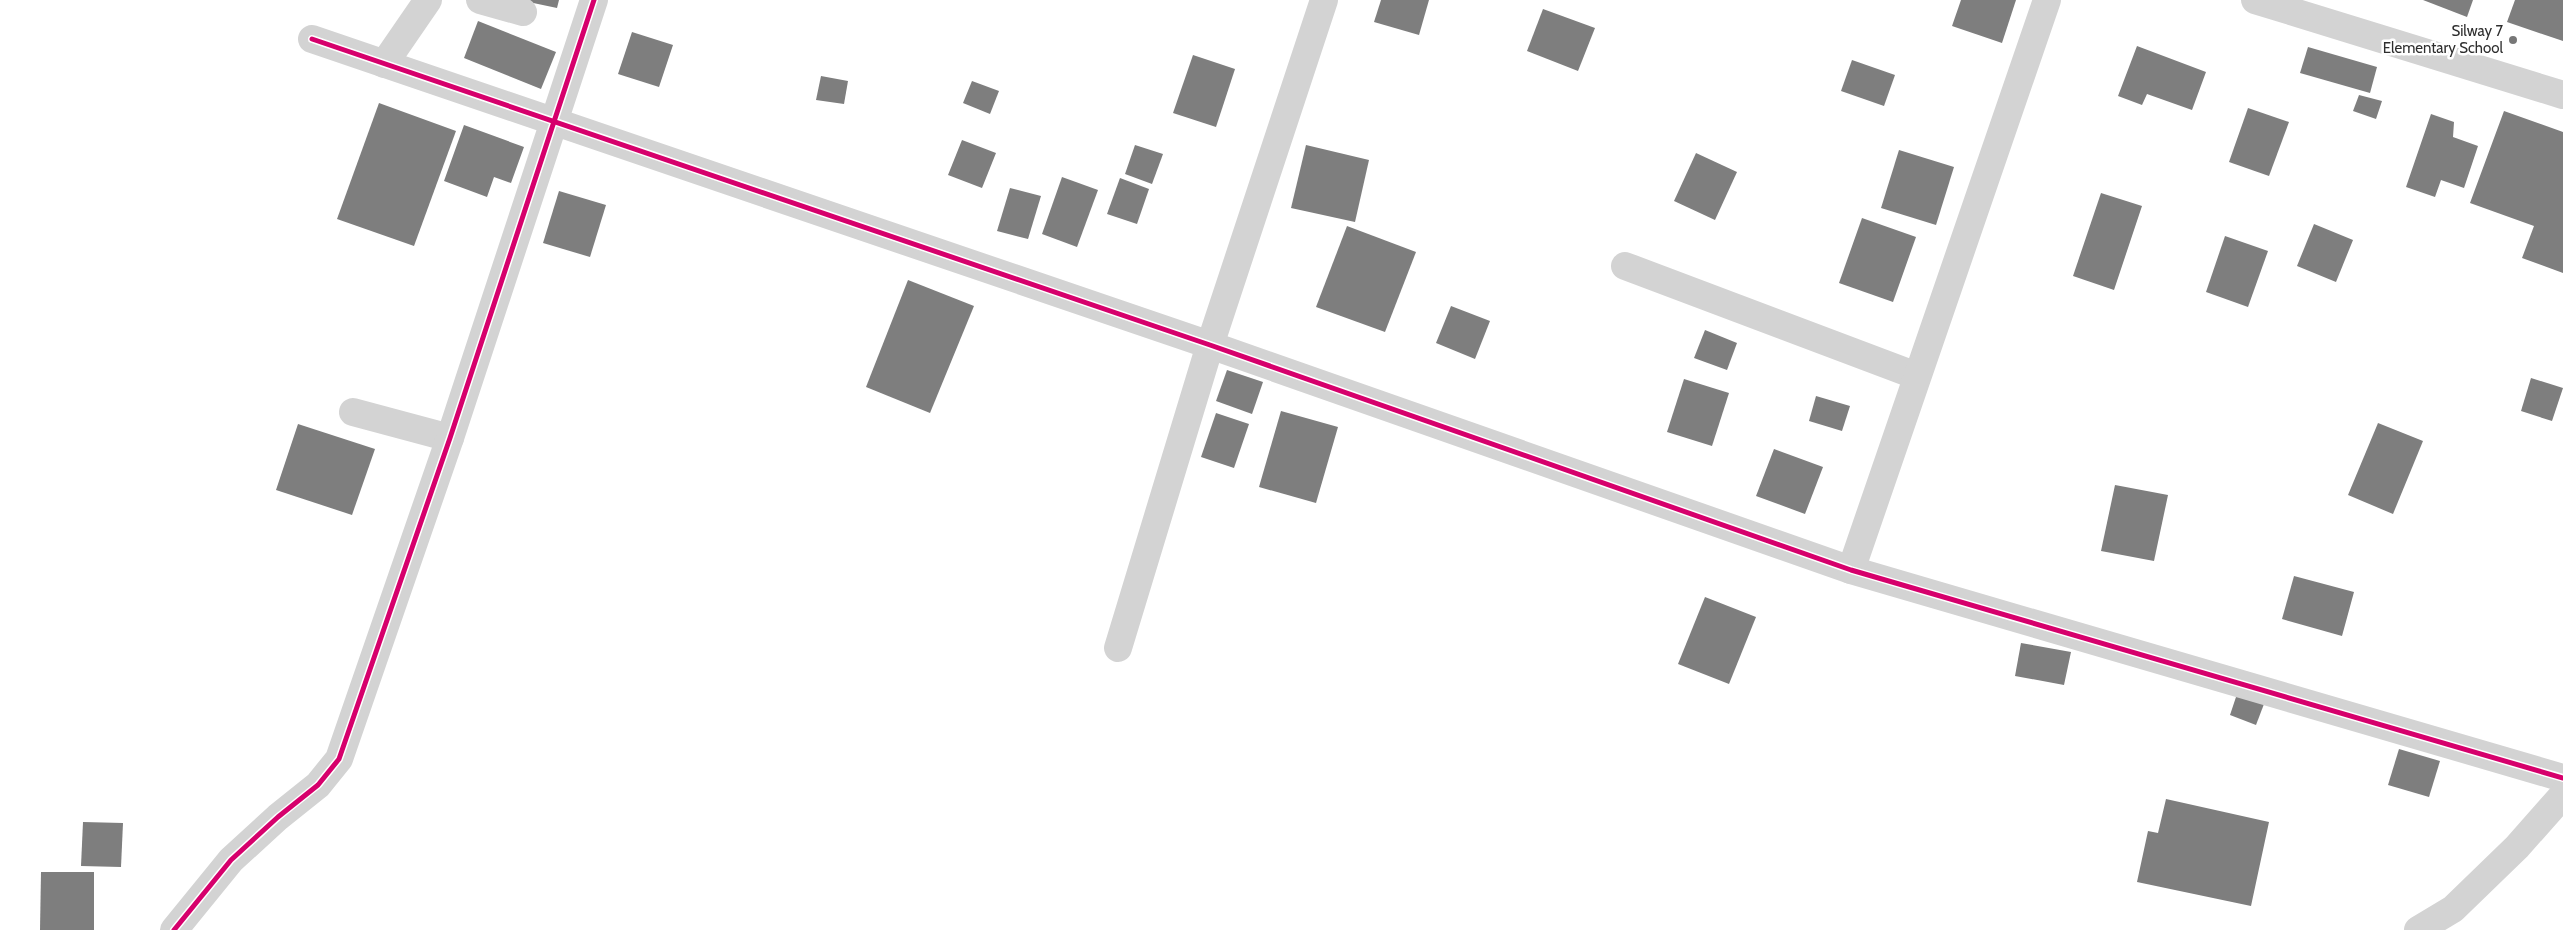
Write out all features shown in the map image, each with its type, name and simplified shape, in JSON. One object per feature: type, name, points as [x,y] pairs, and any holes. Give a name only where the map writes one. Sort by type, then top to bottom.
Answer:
[{"type":"street","points":[[384,64],[428,0]]},
{"type":"street","points":[[480,0],[523,12]]},
{"type":"street","points":[[174,930],[232,860],[278,817],[318,785],[339,759],[450,438],[594,0]]},
{"type":"street","points":[[1118,648],[1210,345],[1324,0]]},
{"type":"street","points":[[1851,570],[2047,0]]},
{"type":"street","points":[[2255,0],[2563,95]]},
{"type":"street","points":[[312,39],[1210,345],[1851,570],[2563,778]]},
{"type":"street","points":[[1625,266],[1917,376]]},
{"type":"street","points":[[353,412],[450,438]]},
{"type":"street","points":[[2418,930],[2453,909],[2517,847],[2563,795]]},
{"type":"building","points":[[519,0],[559,0],[557,8]]},
{"type":"building","points":[[1381,0],[1429,0],[1419,35],[1374,22]]},
{"type":"building","points":[[1961,0],[2016,0],[2002,43],[1952,26]]},
{"type":"building","points":[[2423,0],[2473,0],[2467,17]]},
{"type":"building","points":[[2515,0],[2563,0],[2563,41],[2507,22]]},
{"type":"building","points":[[1543,9],[1595,28],[1578,71],[1527,51]]},
{"type":"building","points":[[478,21],[556,52],[541,89],[464,58]]},
{"type":"building","points":[[632,32],[673,45],[659,87],[618,74]]},
{"type":"building","points":[[2137,46],[2206,72],[2192,110],[2147,94],[2142,105],[2118,96]]},
{"type":"building","points":[[2308,47],[2377,67],[2370,93],[2300,73]]},
{"type":"building","points":[[1193,55],[1235,69],[1216,127],[1173,113]]},
{"type":"building","points":[[1852,60],[1895,75],[1884,106],[1841,91]]},
{"type":"building","points":[[821,76],[848,81],[844,104],[816,100]]},
{"type":"building","points":[[972,81],[999,91],[990,114],[963,103]]},
{"type":"building","points":[[2359,95],[2382,101],[2376,119],[2353,111]]},
{"type":"building","points":[[379,103],[456,131],[414,246],[337,219]]},
{"type":"building","points":[[2248,108],[2289,122],[2269,176],[2229,162]]},
{"type":"building","points":[[2504,111],[2563,132],[2563,273],[2522,258],[2534,226],[2470,203]]},
{"type":"building","points":[[2431,114],[2454,122],[2453,137],[2478,146],[2464,188],[2441,180],[2435,197],[2406,187]]},
{"type":"building","points":[[464,125],[524,147],[511,183],[494,177],[487,197],[444,181]]},
{"type":"building","points":[[962,140],[996,153],[982,188],[948,175]]},
{"type":"building","points":[[1135,145],[1163,154],[1152,184],[1125,174]]},
{"type":"building","points":[[1306,145],[1369,160],[1355,222],[1291,208]]},
{"type":"building","points":[[1899,150],[1954,167],[1936,225],[1881,208]]},
{"type":"building","points":[[1696,153],[1737,172],[1715,220],[1674,201]]},
{"type":"building","points":[[1062,177],[1098,190],[1077,247],[1042,234]]},
{"type":"building","points":[[1120,178],[1149,189],[1137,224],[1107,214]]},
{"type":"building","points":[[1010,188],[1041,196],[1028,239],[997,231]]},
{"type":"building","points":[[559,191],[606,205],[590,257],[543,243]]},
{"type":"building","points":[[2101,193],[2142,206],[2114,290],[2073,276]]},
{"type":"building","points":[[1862,218],[1916,237],[1893,302],[1839,283]]},
{"type":"building","points":[[2314,224],[2353,240],[2336,282],[2297,266]]},
{"type":"building","points":[[1347,226],[1416,252],[1385,332],[1316,307]]},
{"type":"building","points":[[2225,236],[2268,251],[2248,307],[2206,292]]},
{"type":"building","points":[[908,280],[974,306],[930,413],[866,387]]},
{"type":"building","points":[[1451,306],[1490,321],[1475,359],[1436,343]]},
{"type":"building","points":[[1705,330],[1737,343],[1727,370],[1694,358]]},
{"type":"building","points":[[1227,370],[1263,382],[1252,414],[1216,401]]},
{"type":"building","points":[[2531,378],[2563,388],[2552,421],[2521,411]]},
{"type":"building","points":[[1684,379],[1729,393],[1712,446],[1667,432]]},
{"type":"building","points":[[1816,396],[1850,406],[1842,431],[1809,421]]},
{"type":"building","points":[[1281,411],[1338,427],[1316,503],[1259,487]]},
{"type":"building","points":[[1216,413],[1249,424],[1234,468],[1201,457]]},
{"type":"building","points":[[2378,423],[2423,441],[2393,514],[2348,495]]},
{"type":"building","points":[[298,424],[375,449],[352,515],[276,490]]},
{"type":"building","points":[[1774,449],[1823,467],[1805,514],[1756,496]]},
{"type":"building","points":[[2115,485],[2168,495],[2154,561],[2101,551]]},
{"type":"building","points":[[2294,576],[2354,592],[2342,636],[2282,619]]},
{"type":"building","points":[[1705,597],[1756,617],[1729,684],[1678,664]]},
{"type":"building","points":[[2021,643],[2071,652],[2064,685],[2015,676]]},
{"type":"building","points":[[2237,694],[2264,704],[2256,725],[2230,715]]},
{"type":"building","points":[[2399,749],[2440,761],[2429,797],[2388,785]]},
{"type":"building","points":[[2166,799],[2269,822],[2251,906],[2137,882],[2148,831],[2158,833]]},
{"type":"building","points":[[83,822],[123,823],[121,867],[81,866]]},
{"type":"building","points":[[41,872],[94,872],[94,930],[40,930]]},
{"type":"cycle path","points":[[174,930],[231,860],[278,817],[318,785],[339,759],[450,438],[594,0]]},
{"type":"cycle path","points":[[312,39],[1210,345],[1851,570],[2563,778]]},
{"type":"place","name":"Silway 7 Elementary School","points":[[2513,40]]}]
